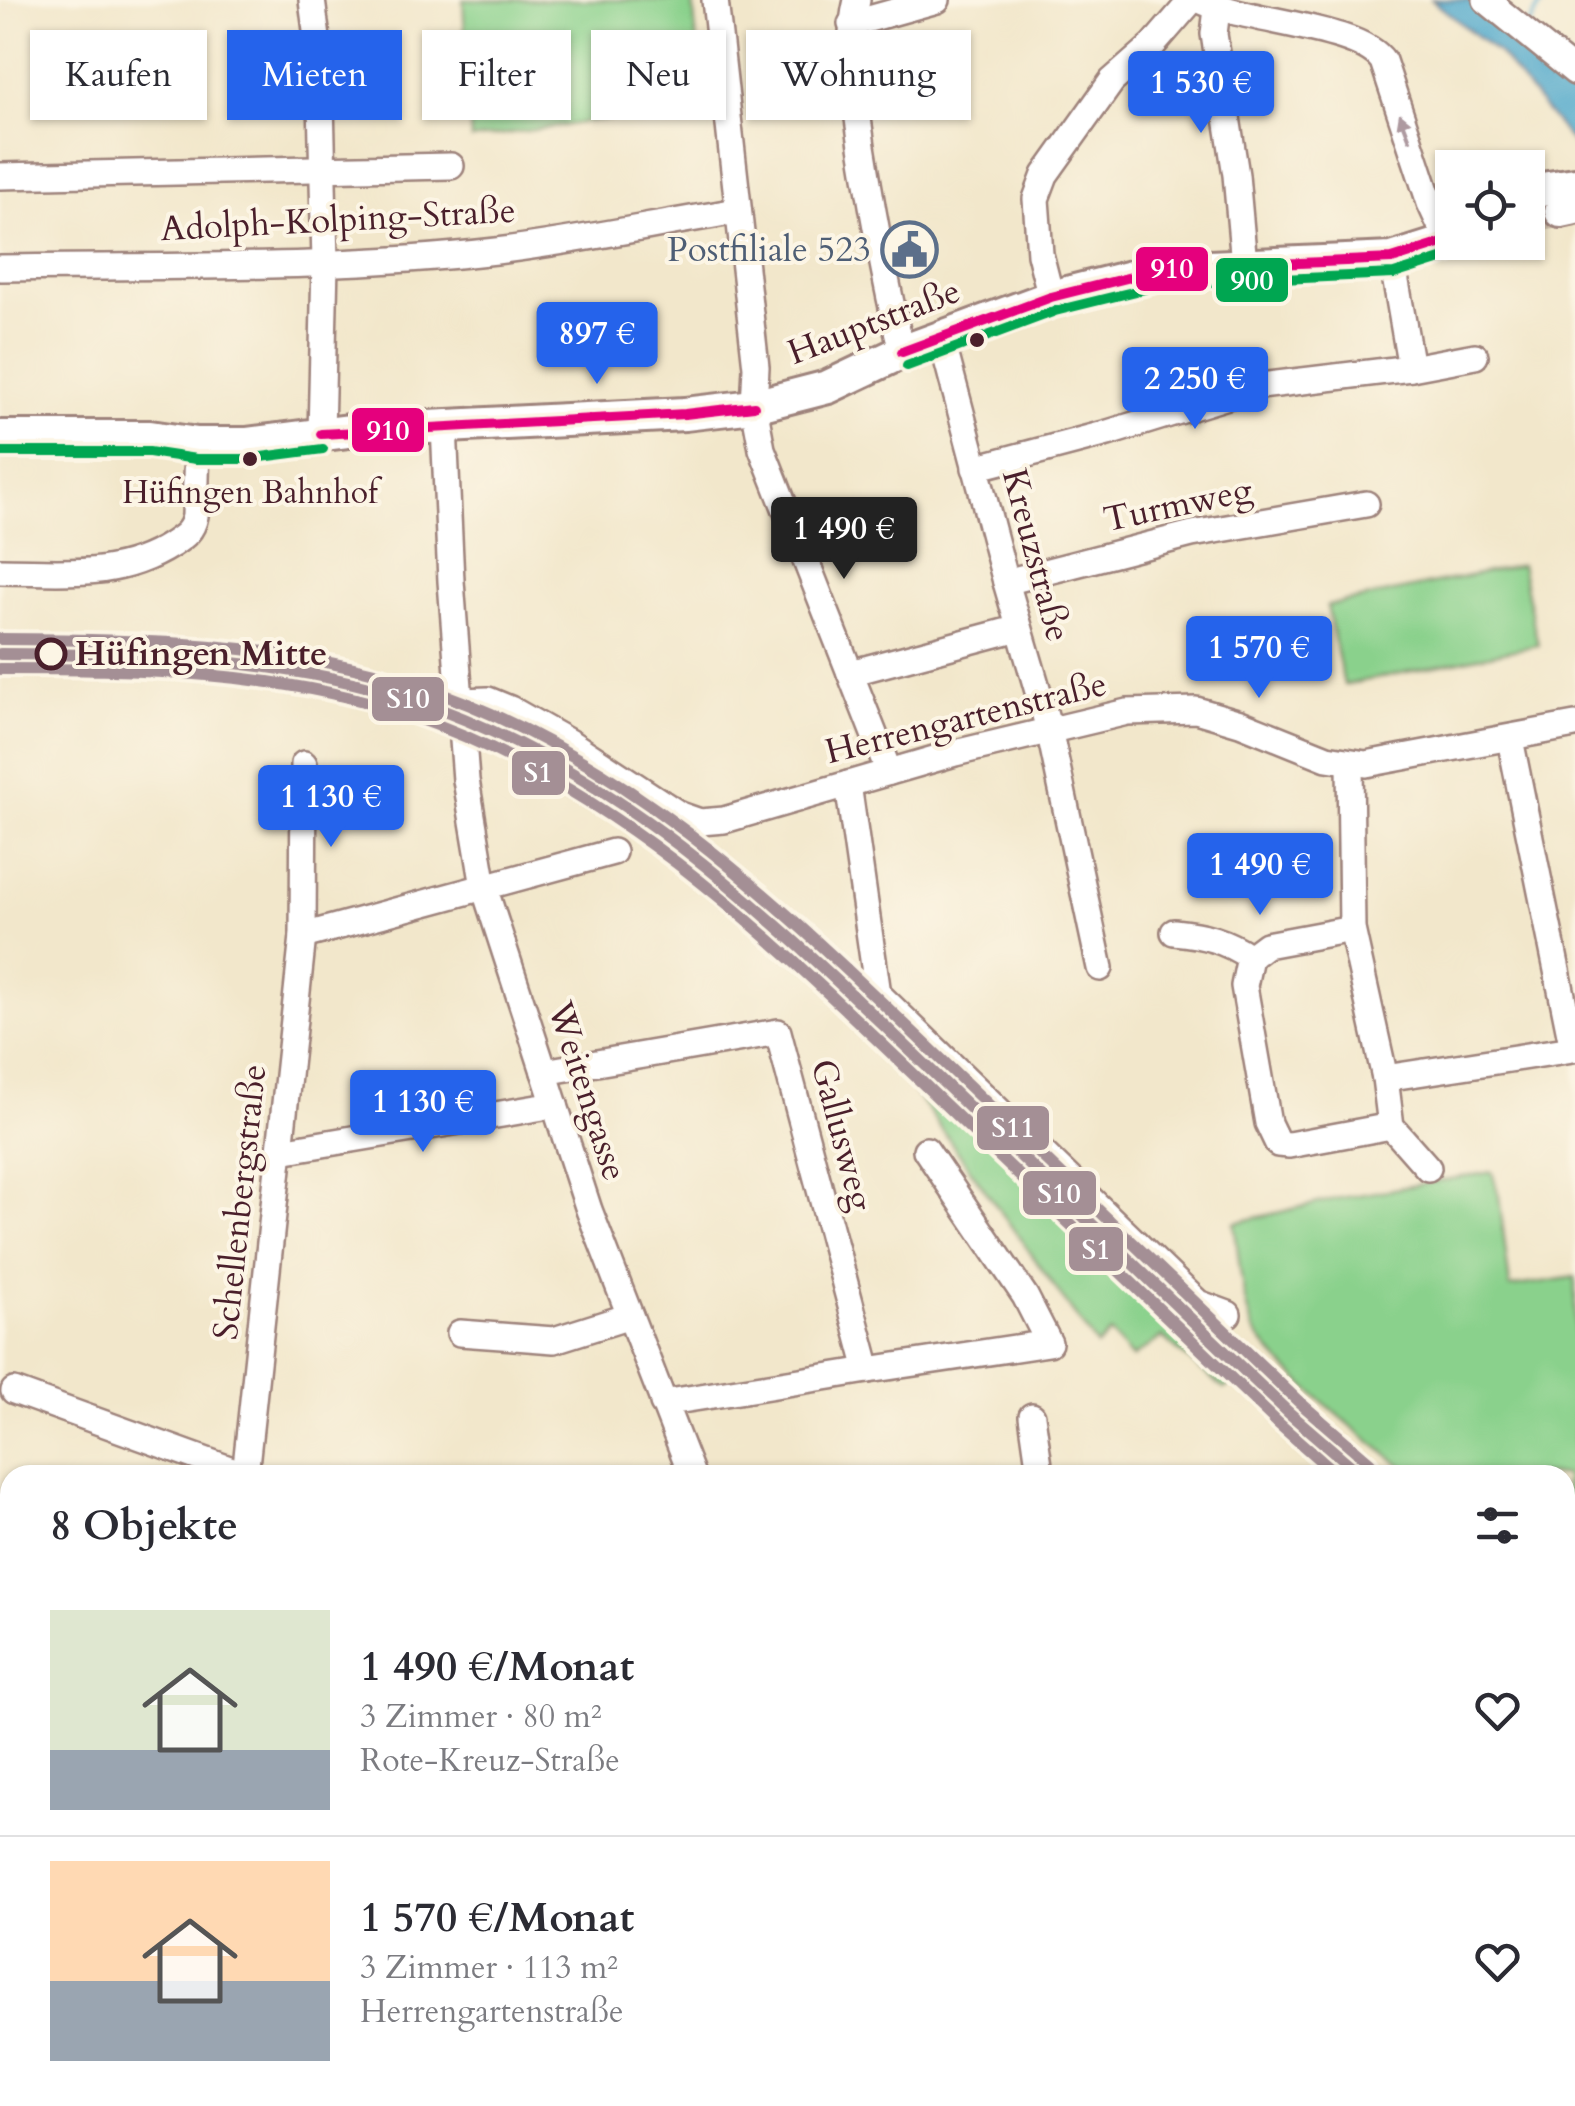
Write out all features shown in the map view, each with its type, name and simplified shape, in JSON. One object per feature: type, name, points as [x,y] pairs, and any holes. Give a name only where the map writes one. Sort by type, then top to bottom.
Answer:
[{"type":"main road","points":[[1545,195],[1570,201]]},
{"type":"main road","name":"Hauptstraße","points":[[0,437],[150,437],[197,444],[257,444],[320,434],[685,414],[754,406],[811,393],[902,352],[1051,297],[1163,270],[1392,259],[1435,245]]},
{"type":"street","points":[[312,0],[320,61],[326,263],[320,434]]},
{"type":"street","points":[[715,0],[756,367],[754,406],[762,450],[889,772]]},
{"type":"street","points":[[902,352],[866,174],[850,62],[854,12],[937,0]]},
{"type":"street","points":[[1486,0],[1575,72]]},
{"type":"street","points":[[1203,3],[1355,41],[1376,51],[1383,61],[1435,212]]},
{"type":"street","points":[[1203,3],[1214,34],[1236,175],[1244,264]]},
{"type":"street","points":[[1051,297],[1040,254],[1036,200],[1045,175],[1112,81],[1203,3]]},
{"type":"street","points":[[0,176],[451,166]]},
{"type":"street","name":"Adolph-Kolping-Straße","points":[[0,268],[326,263],[498,251],[738,210]]},
{"type":"street","points":[[1392,259],[1411,368]]},
{"type":"street","name":"Kreuzstraße","points":[[941,337],[1018,628],[1049,728],[1100,968]]},
{"type":"street","points":[[975,468],[1108,433],[1260,386],[1411,368],[1475,356]]},
{"type":"street","name":"Weitengasse","points":[[444,426],[466,780],[484,887],[589,1210],[688,1465]]},
{"type":"street","points":[[0,572],[113,570],[154,556],[182,538],[193,526],[195,516],[197,444]]},
{"type":"street","name":"Turmweg","points":[[1006,582],[1192,534],[1366,504]]},
{"type":"street","points":[[850,673],[1018,628]]},
{"type":"street","name":"Herrengartenstraße","points":[[460,701],[488,700],[510,709],[680,814],[700,822],[724,820],[1049,728],[1127,712],[1196,710],[1350,763],[1385,762],[1575,725]]},
{"type":"street","points":[[1384,1078],[1573,1049],[1510,739]]},
{"type":"street","points":[[1350,763],[1352,929],[1391,1126],[1428,1168]]},
{"type":"street","name":"Schellenbergstraße","points":[[247,1465],[303,936],[304,764]]},
{"type":"street","points":[[848,784],[878,994],[1198,1303],[1228,1314]]},
{"type":"street","points":[[303,936],[613,852]]},
{"type":"street","points":[[1352,929],[1266,945],[1250,958],[1244,986],[1268,1123],[1278,1144],[1290,1145],[1391,1126]]},
{"type":"street","points":[[1174,932],[1229,943],[1250,958]]},
{"type":"street","name":"Gallusweg","points":[[544,1072],[778,1032],[868,1370]]},
{"type":"street","points":[[281,1151],[555,1105]]},
{"type":"street","points":[[663,1403],[1049,1343],[1026,1296],[926,1150]]},
{"type":"street","points":[[460,1333],[554,1340],[630,1316]]},
{"type":"street","points":[[14,1391],[218,1465]]},
{"type":"street","points":[[1032,1416],[1039,1465]]},
{"type":"green space","points":[[463,0],[693,0],[696,30],[591,30],[591,120],[604,120],[471,139],[470,120],[571,120],[571,30],[465,30]]},
{"type":"green space","points":[[1521,565],[1538,645],[1344,685],[1327,606]]},
{"type":"green space","points":[[861,1017],[1240,1377],[1224,1389],[1162,1337],[1132,1358],[1110,1333],[1097,1346]]},
{"type":"green space","points":[[1492,1172],[1499,1196],[1510,1287],[1575,1277],[1575,1465],[1402,1465],[1352,1427],[1277,1358],[1251,1323],[1234,1223],[1335,1199]]},
{"type":"water","points":[[1432,0],[1467,0],[1522,38],[1575,90],[1575,146],[1499,54]]},
{"type":"waterway","points":[[1530,24],[1543,0]]},
{"type":"tunnel","points":[[1545,214],[1561,211]]},
{"type":"transit line","name":"910","points":[[902,352],[1051,297],[1163,269],[1392,259],[1435,245]]},
{"type":"transit line","name":"900","points":[[907,366],[1055,311],[1165,284],[1394,274],[1438,260]]},
{"type":"transit line","name":"910","points":[[321,434],[685,414],[754,406]]},
{"type":"transit line","name":"900","points":[[0,452],[149,452],[196,459],[246,459],[323,449]]},
{"type":"transit line","name":"S11","points":[[0,639],[156,642],[311,659],[413,684],[491,714],[564,751],[634,794],[764,895],[1298,1401],[1370,1463]]},
{"type":"transit line","name":"S10","points":[[0,654],[207,660],[310,674],[410,699],[487,729],[560,766],[629,809],[758,909],[1288,1412],[1349,1465]]},
{"type":"transit line","name":"S1","points":[[0,669],[206,675],[308,688],[407,714],[484,744],[556,782],[689,872],[812,978],[1326,1465]]},
{"type":"place","name":"Postfiliale 523","points":[[910,250]]},
{"type":"place","name":"Hüfingen Bahnhof","points":[[250,459]]},
{"type":"place","name":"Hüfingen Mitte","points":[[51,654]]}]
